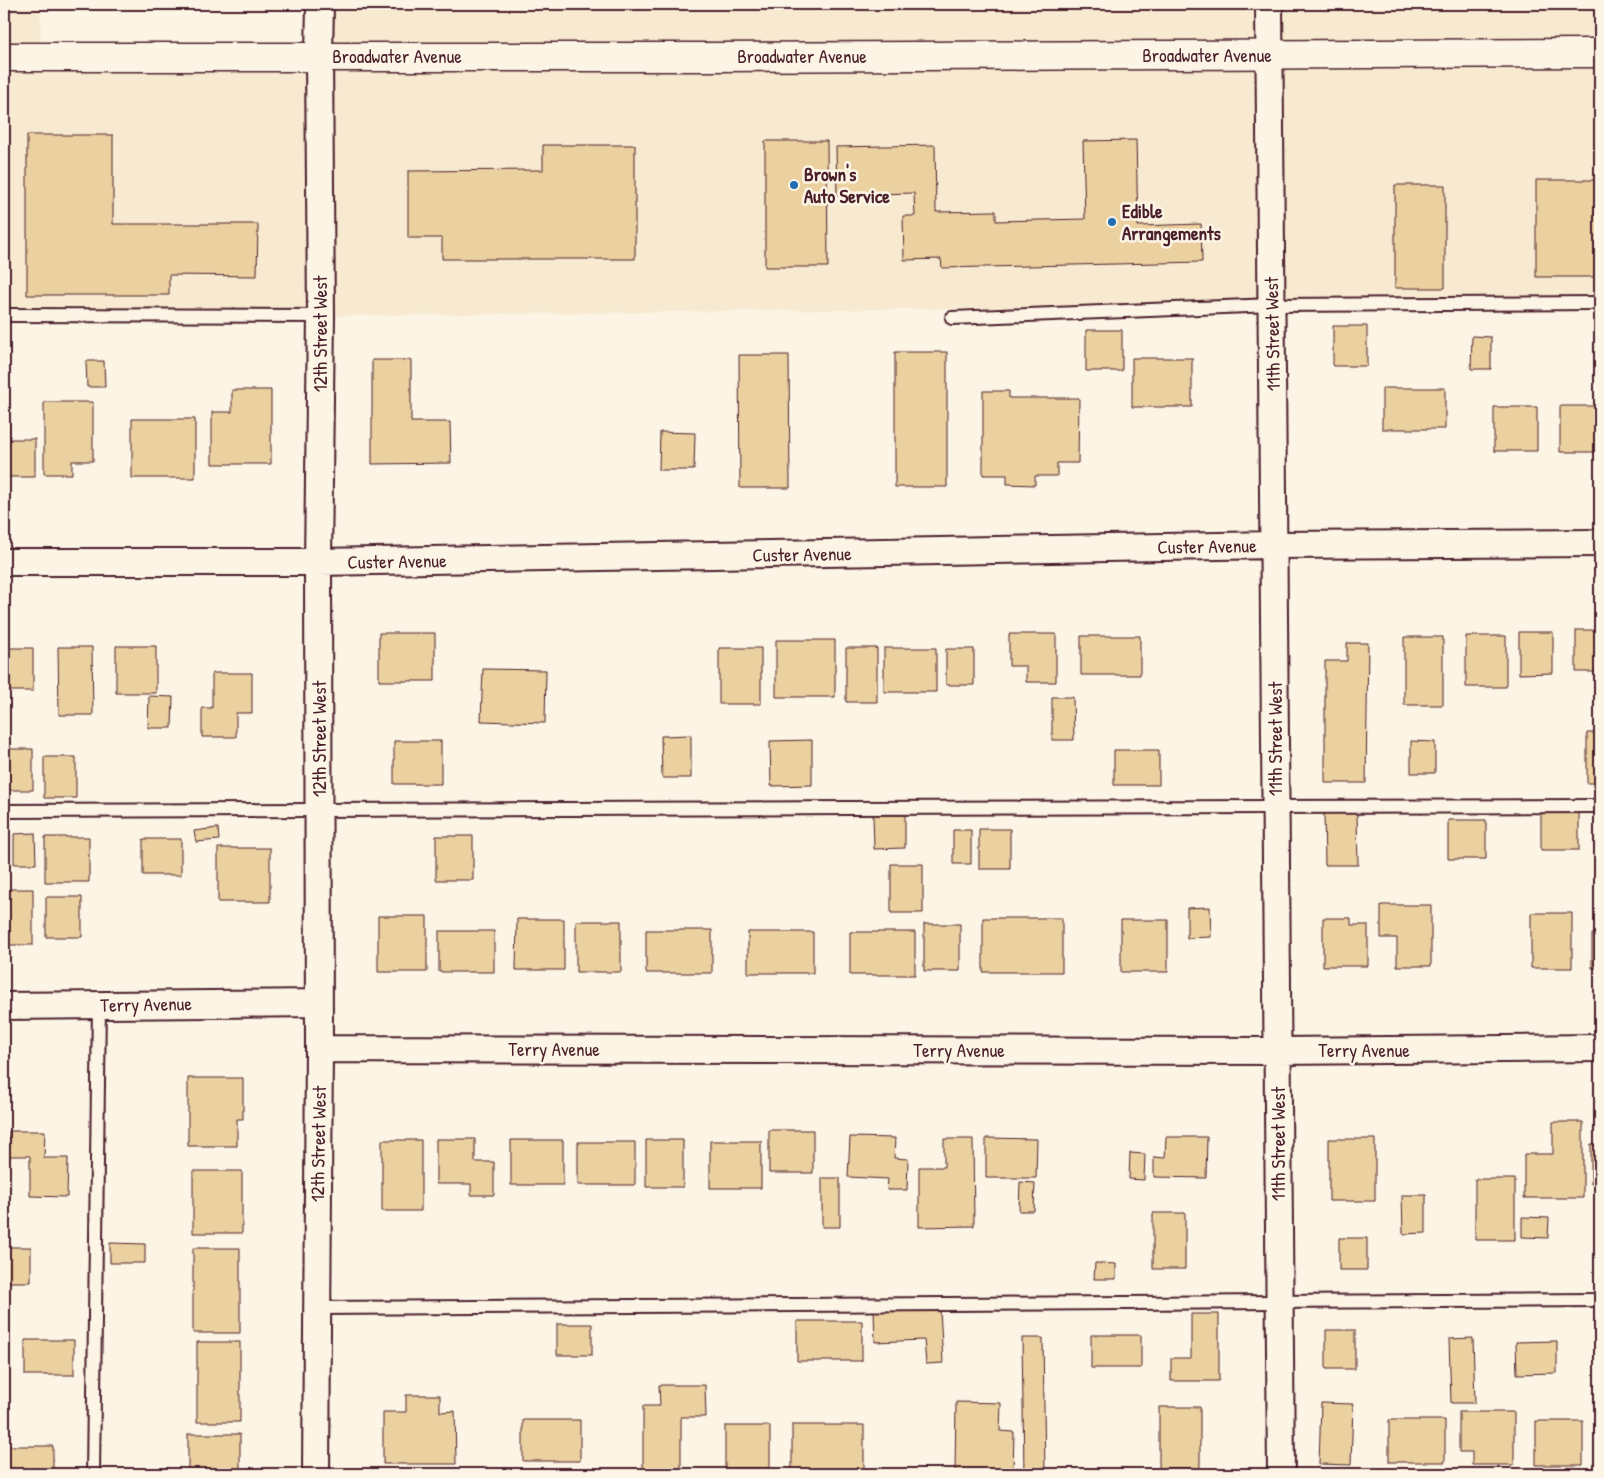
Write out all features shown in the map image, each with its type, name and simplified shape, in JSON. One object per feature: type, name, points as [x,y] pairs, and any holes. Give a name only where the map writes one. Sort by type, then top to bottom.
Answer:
[{"type":"main road","name":"Broadwater Avenue","points":[[4,57],[1600,53]]},
{"type":"street","name":"12th Street West","points":[[316,1474],[319,1048],[318,562],[321,316],[320,4]]},
{"type":"street","name":"11th Street West","points":[[1269,4],[1280,1474]]},
{"type":"street","name":"Custer Avenue","points":[[4,562],[318,562],[1274,545],[1600,543]]},
{"type":"street","name":"Terry Avenue","points":[[4,1006],[318,1003]]},
{"type":"street","name":"Terry Avenue","points":[[319,1048],[1277,1051],[1600,1048]]},
{"type":"lane","points":[[952,318],[1272,304],[1600,303]]},
{"type":"lane","points":[[4,315],[321,316]]},
{"type":"lane","points":[[4,811],[319,808],[1600,806]]},
{"type":"lane","points":[[93,1474],[99,1005]]},
{"type":"lane","points":[[316,1308],[1600,1300]]},
{"type":"shaded area","points":[[4,4],[41,4],[40,56],[318,56],[322,4],[1600,4],[1600,303],[321,316],[6,315]]},
{"type":"building","points":[[27,135],[113,135],[113,224],[258,224],[257,276],[169,275],[169,295],[27,295]]},
{"type":"building","points":[[1136,140],[1138,226],[1201,224],[1202,262],[942,268],[941,259],[904,260],[903,216],[915,216],[914,193],[837,195],[836,147],[935,145],[936,212],[996,211],[996,221],[1085,219],[1083,141]]},
{"type":"building","points":[[765,141],[827,141],[828,267],[765,267]]},
{"type":"building","points":[[543,145],[635,145],[635,259],[442,259],[442,238],[408,238],[408,171],[543,170]]},
{"type":"building","points":[[1536,180],[1600,180],[1600,277],[1536,277]]},
{"type":"building","points":[[1395,185],[1445,185],[1445,288],[1395,288]]},
{"type":"building","points":[[1333,326],[1367,326],[1367,366],[1333,366]]},
{"type":"building","points":[[1086,330],[1122,330],[1122,371],[1086,371]]},
{"type":"building","points":[[1472,336],[1491,337],[1491,369],[1471,369]]},
{"type":"building","points":[[895,352],[947,352],[947,487],[895,487]]},
{"type":"building","points":[[739,355],[789,355],[790,488],[740,488]]},
{"type":"building","points":[[1132,358],[1192,358],[1192,407],[1132,407]]},
{"type":"building","points":[[372,360],[411,360],[411,422],[450,422],[451,463],[372,464]]},
{"type":"building","points":[[86,361],[104,361],[105,387],[87,387]]},
{"type":"building","points":[[1382,388],[1445,388],[1445,429],[1382,429]]},
{"type":"building","points":[[232,390],[271,390],[271,464],[212,464],[212,412],[232,412]]},
{"type":"building","points":[[983,391],[1009,391],[1009,398],[1079,398],[1078,463],[1057,463],[1057,476],[1035,476],[1035,485],[1007,484],[1007,475],[983,475]]},
{"type":"building","points":[[44,402],[93,402],[93,461],[72,461],[72,474],[44,474]]},
{"type":"building","points":[[1560,406],[1600,406],[1600,452],[1560,452]]},
{"type":"building","points":[[1494,407],[1537,407],[1537,451],[1494,451]]},
{"type":"building","points":[[132,419],[195,419],[195,478],[132,478]]},
{"type":"building","points":[[4,421],[9,421],[9,439],[35,439],[35,477],[4,477]]},
{"type":"building","points":[[660,432],[695,433],[694,470],[659,470]]},
{"type":"building","points":[[1576,630],[1600,630],[1600,672],[1576,672]]},
{"type":"building","points":[[1519,632],[1553,632],[1553,673],[1519,674]]},
{"type":"building","points":[[379,633],[435,633],[435,681],[379,681]]},
{"type":"building","points":[[1009,634],[1056,634],[1056,682],[1026,682],[1026,666],[1009,666]]},
{"type":"building","points":[[1081,636],[1140,636],[1140,675],[1081,675]]},
{"type":"building","points":[[1466,636],[1506,636],[1506,687],[1466,687]]},
{"type":"building","points":[[1404,637],[1443,637],[1443,705],[1404,705]]},
{"type":"building","points":[[776,640],[835,640],[835,697],[776,697]]},
{"type":"building","points":[[1347,643],[1368,643],[1366,783],[1325,783],[1325,661],[1347,661]]},
{"type":"building","points":[[116,646],[156,646],[156,693],[116,693]]},
{"type":"building","points":[[58,647],[92,647],[93,715],[59,715]]},
{"type":"building","points":[[4,648],[33,648],[33,691],[4,691]]},
{"type":"building","points":[[719,648],[761,648],[761,704],[719,704]]},
{"type":"building","points":[[846,648],[877,648],[877,702],[846,702]]},
{"type":"building","points":[[884,648],[936,648],[936,692],[884,692]]},
{"type":"building","points":[[946,649],[974,649],[974,685],[946,685]]},
{"type":"building","points":[[483,669],[546,670],[545,723],[481,721]]},
{"type":"building","points":[[212,673],[252,673],[252,713],[236,713],[236,737],[202,737],[202,708],[212,708]]},
{"type":"building","points":[[149,696],[173,697],[172,728],[148,728]]},
{"type":"building","points":[[1052,697],[1073,697],[1074,740],[1052,740]]},
{"type":"building","points":[[1587,733],[1600,733],[1600,783],[1587,783]]},
{"type":"building","points":[[691,735],[691,778],[662,778],[661,736]]},
{"type":"building","points":[[812,740],[812,785],[771,786],[770,741]]},
{"type":"building","points":[[394,741],[441,741],[441,784],[394,784]]},
{"type":"building","points":[[1411,741],[1435,742],[1435,773],[1411,773]]},
{"type":"building","points":[[4,749],[33,749],[33,790],[4,790]]},
{"type":"building","points":[[1114,750],[1159,750],[1159,785],[1114,785]]},
{"type":"building","points":[[44,757],[76,757],[76,798],[44,798]]},
{"type":"building","points":[[1357,812],[1358,865],[1325,865],[1324,813]]},
{"type":"building","points":[[1541,813],[1579,813],[1579,850],[1541,850]]},
{"type":"building","points":[[873,815],[905,815],[905,848],[874,849]]},
{"type":"building","points":[[1448,820],[1486,820],[1486,859],[1448,859]]},
{"type":"building","points":[[218,828],[219,840],[196,842],[194,831]]},
{"type":"building","points":[[979,829],[1010,829],[1010,869],[979,869]]},
{"type":"building","points":[[953,830],[971,830],[971,864],[953,864]]},
{"type":"building","points":[[35,833],[36,864],[14,864],[14,834]]},
{"type":"building","points":[[436,836],[473,836],[473,880],[436,880]]},
{"type":"building","points":[[45,837],[89,837],[89,882],[45,882]]},
{"type":"building","points":[[143,839],[181,839],[181,875],[143,875]]},
{"type":"building","points":[[218,848],[270,848],[270,902],[218,902]]},
{"type":"building","points":[[891,864],[923,864],[923,913],[891,913]]},
{"type":"building","points":[[4,889],[33,889],[33,945],[4,945]]},
{"type":"building","points":[[46,897],[82,897],[82,937],[46,937]]},
{"type":"building","points":[[1381,905],[1431,905],[1431,966],[1397,966],[1397,938],[1381,938]]},
{"type":"building","points":[[1210,907],[1211,937],[1187,938],[1187,908]]},
{"type":"building","points":[[1531,913],[1572,913],[1572,968],[1531,968]]},
{"type":"building","points":[[378,916],[427,916],[427,972],[378,972]]},
{"type":"building","points":[[983,918],[1062,918],[1062,972],[983,972]]},
{"type":"building","points":[[1323,918],[1351,918],[1351,925],[1368,925],[1368,966],[1323,966]]},
{"type":"building","points":[[517,919],[564,919],[564,970],[516,970]]},
{"type":"building","points":[[1121,920],[1168,920],[1168,972],[1121,972]]},
{"type":"building","points":[[576,921],[621,921],[621,972],[576,972]]},
{"type":"building","points":[[924,924],[960,924],[960,971],[924,971]]},
{"type":"building","points":[[646,930],[712,930],[712,973],[646,973]]},
{"type":"building","points":[[439,931],[494,931],[494,972],[439,972]]},
{"type":"building","points":[[748,932],[813,932],[813,973],[748,973]]},
{"type":"building","points":[[850,932],[915,932],[915,975],[850,975]]},
{"type":"building","points":[[1592,934],[1600,934],[1600,968],[1592,968]]},
{"type":"building","points":[[188,1078],[243,1078],[243,1119],[237,1119],[237,1146],[188,1146]]},
{"type":"building","points":[[1553,1122],[1583,1122],[1583,1198],[1524,1198],[1524,1154],[1553,1154]]},
{"type":"building","points":[[769,1130],[813,1130],[813,1173],[769,1173]]},
{"type":"building","points":[[9,1131],[45,1131],[44,1158],[68,1158],[67,1197],[30,1196],[30,1156],[8,1156]]},
{"type":"building","points":[[850,1137],[895,1138],[894,1158],[908,1159],[907,1190],[887,1190],[888,1179],[848,1177]]},
{"type":"building","points":[[1166,1137],[1207,1137],[1206,1178],[1154,1177],[1154,1157],[1165,1158]]},
{"type":"building","points":[[986,1138],[1037,1139],[1036,1178],[986,1178]]},
{"type":"building","points":[[436,1139],[475,1139],[475,1162],[494,1162],[494,1195],[471,1195],[471,1184],[436,1184]]},
{"type":"building","points":[[944,1139],[973,1139],[974,1226],[919,1227],[919,1167],[944,1167]]},
{"type":"building","points":[[1329,1139],[1375,1139],[1375,1201],[1329,1201]]},
{"type":"building","points":[[382,1140],[421,1140],[421,1211],[382,1211]]},
{"type":"building","points":[[511,1140],[563,1140],[563,1185],[511,1185]]},
{"type":"building","points":[[646,1140],[683,1140],[683,1187],[646,1187]]},
{"type":"building","points":[[710,1141],[761,1141],[761,1188],[710,1188]]},
{"type":"building","points":[[578,1142],[635,1142],[635,1185],[578,1185]]},
{"type":"building","points":[[1591,1144],[1600,1144],[1600,1184],[1591,1184]]},
{"type":"building","points":[[1130,1153],[1145,1154],[1144,1180],[1129,1179]]},
{"type":"building","points":[[193,1171],[242,1171],[242,1233],[193,1233]]},
{"type":"building","points":[[822,1178],[840,1178],[840,1227],[822,1227]]},
{"type":"building","points":[[1475,1179],[1515,1179],[1515,1240],[1475,1240]]},
{"type":"building","points":[[1020,1182],[1035,1183],[1034,1211],[1019,1211]]},
{"type":"building","points":[[1402,1195],[1426,1195],[1426,1233],[1403,1234]]},
{"type":"building","points":[[1153,1213],[1185,1213],[1185,1269],[1153,1269]]},
{"type":"building","points":[[1522,1217],[1549,1218],[1548,1238],[1522,1237]]},
{"type":"building","points":[[1339,1238],[1367,1238],[1367,1270],[1339,1270]]},
{"type":"building","points":[[110,1243],[145,1244],[145,1263],[110,1263]]},
{"type":"building","points":[[4,1247],[31,1247],[31,1282],[4,1282]]},
{"type":"building","points":[[193,1248],[240,1248],[240,1333],[193,1333]]},
{"type":"building","points":[[1095,1263],[1116,1264],[1116,1279],[1094,1279]]},
{"type":"building","points":[[940,1309],[943,1363],[926,1364],[924,1340],[875,1342],[874,1311]]},
{"type":"building","points":[[1191,1314],[1219,1314],[1219,1381],[1171,1381],[1171,1358],[1191,1358]]},
{"type":"building","points":[[797,1321],[862,1321],[862,1361],[797,1361]]},
{"type":"building","points":[[557,1324],[592,1324],[592,1355],[557,1355]]},
{"type":"building","points":[[1326,1330],[1355,1330],[1355,1369],[1326,1369]]},
{"type":"building","points":[[1091,1335],[1141,1335],[1141,1368],[1091,1368]]},
{"type":"building","points":[[1022,1338],[1043,1338],[1045,1473],[1024,1473]]},
{"type":"building","points":[[1473,1338],[1475,1403],[1451,1403],[1449,1339]]},
{"type":"building","points":[[25,1340],[74,1340],[74,1375],[25,1375]]},
{"type":"building","points":[[1557,1341],[1557,1373],[1517,1374],[1516,1342]]},
{"type":"building","points":[[197,1342],[240,1342],[240,1422],[197,1422]]},
{"type":"building","points":[[4,1346],[6,1346],[6,1401],[4,1401]]},
{"type":"building","points":[[659,1385],[705,1385],[706,1417],[681,1417],[681,1470],[643,1470],[643,1406],[660,1406]]},
{"type":"building","points":[[406,1395],[440,1395],[440,1412],[455,1411],[456,1464],[383,1464],[383,1412],[406,1412]]},
{"type":"building","points":[[956,1402],[1001,1403],[1000,1431],[1014,1432],[1013,1472],[955,1471]]},
{"type":"building","points":[[1321,1403],[1353,1404],[1351,1465],[1319,1464]]},
{"type":"building","points":[[1159,1407],[1200,1407],[1200,1468],[1159,1468]]},
{"type":"building","points":[[1459,1412],[1514,1412],[1514,1465],[1472,1465],[1472,1452],[1459,1452]]},
{"type":"building","points":[[523,1420],[580,1420],[580,1461],[523,1461]]},
{"type":"building","points":[[1389,1420],[1445,1420],[1445,1462],[1389,1462]]},
{"type":"building","points":[[1536,1421],[1583,1421],[1583,1465],[1536,1465]]},
{"type":"building","points":[[792,1425],[864,1425],[864,1473],[792,1473]]},
{"type":"building","points":[[725,1426],[770,1426],[770,1468],[725,1468]]},
{"type":"building","points":[[188,1434],[240,1434],[240,1474],[188,1474]]},
{"type":"building","points":[[4,1446],[53,1446],[53,1474],[4,1474]]},
{"type":"place","name":"Brown's Auto Service","points":[[794,185]]},
{"type":"place","name":"Edible Arrangements","points":[[1112,222]]}]
